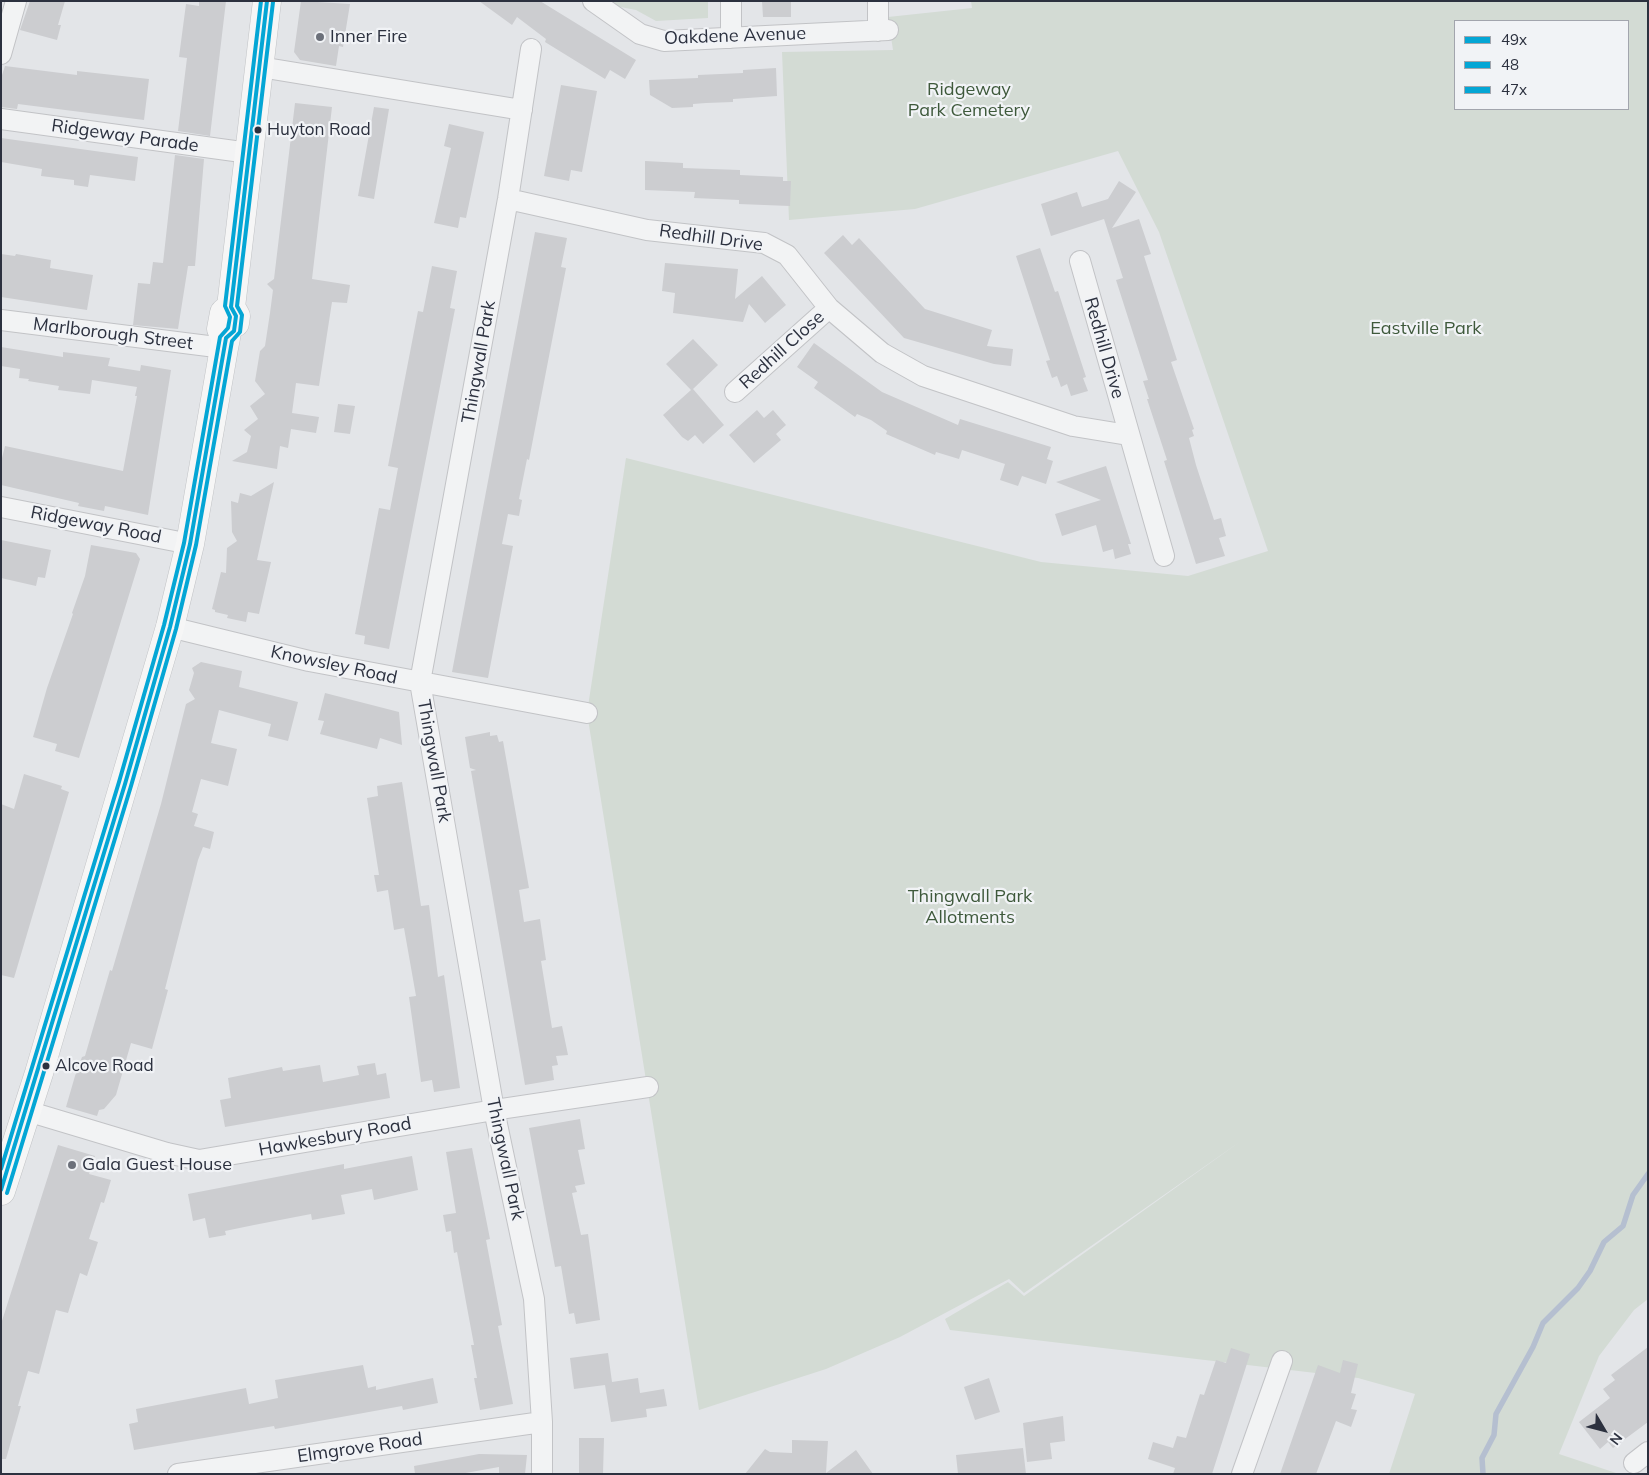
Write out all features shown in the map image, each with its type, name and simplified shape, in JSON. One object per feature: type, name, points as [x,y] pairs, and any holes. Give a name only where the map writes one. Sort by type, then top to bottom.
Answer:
[{"type":"main road","points":[[1,1192],[27,1111],[170,627],[190,544],[225,343],[234,331],[236,316],[231,307],[267,1]]},
{"type":"street","points":[[1,54],[16,1]]},
{"type":"street","name":"Oakdene Avenue","points":[[593,1],[640,34],[664,41],[883,30],[878,1]]},
{"type":"street","points":[[731,1],[731,38]]},
{"type":"street","name":"Thingwall Park","points":[[531,49],[508,199],[420,682],[494,1110],[534,1300],[542,1422],[542,1474]]},
{"type":"street","points":[[260,67],[522,110]]},
{"type":"street","name":"Ridgeway Parade","points":[[1,119],[249,154]]},
{"type":"street","name":"Redhill Drive","points":[[508,199],[647,230],[764,243],[787,255],[829,308],[882,353],[923,376],[1073,426],[1128,435]]},
{"type":"street","name":"Redhill Drive","points":[[1080,261],[1164,556]]},
{"type":"street","name":"Redhill Close","points":[[736,392],[829,308]]},
{"type":"street","name":"Marlborough Street","points":[[1,320],[225,343]]},
{"type":"street","name":"Ridgeway Road","points":[[1,507],[190,544]]},
{"type":"street","name":"Knowsley Road","points":[[170,627],[309,661],[587,713]]},
{"type":"street","name":"Hawkesbury Road","points":[[27,1111],[167,1153],[199,1160],[494,1110],[648,1087]]},
{"type":"street","points":[[1242,1474],[1282,1361]]},
{"type":"street","name":"Elmgrove Road","points":[[178,1474],[542,1422]]},
{"type":"green space","points":[[602,1],[708,1],[708,18],[656,21],[636,10],[605,4]]},
{"type":"green space","points":[[971,1],[1648,1],[1648,1299],[1634,1310],[1599,1356],[1559,1454],[1619,1474],[1389,1474],[1415,1394],[1358,1378],[950,1330],[945,1319],[1008,1282],[1024,1296],[1241,1141],[1024,1293],[1009,1279],[900,1337],[826,1369],[699,1410],[587,713],[626,458],[1041,562],[1188,576],[1268,551],[1159,232],[1118,151],[915,209],[789,220],[782,52],[893,50],[888,17],[972,8]]},
{"type":"building","points":[[30,1],[65,1],[58,25],[61,25],[57,40],[20,30]]},
{"type":"building","points":[[199,1],[226,1],[210,136],[178,131],[187,58],[179,57],[186,4],[199,6]]},
{"type":"building","points":[[301,1],[350,4],[343,47],[339,46],[336,66],[300,60],[294,52]]},
{"type":"building","points":[[479,1],[540,1],[636,60],[625,79],[610,70],[605,79],[545,42],[546,39],[517,17],[512,25]]},
{"type":"building","points":[[762,1],[791,1],[791,17],[763,17]]},
{"type":"building","points":[[5,66],[77,75],[77,71],[149,79],[144,120],[18,104],[17,109],[1,107],[1,78]]},
{"type":"building","points":[[776,68],[777,96],[733,99],[733,102],[693,104],[693,107],[672,108],[650,95],[649,80],[698,78],[698,75],[743,73],[743,70]]},
{"type":"building","points":[[561,85],[597,91],[582,172],[571,170],[569,181],[544,176]]},
{"type":"building","points":[[295,103],[332,107],[312,279],[350,285],[347,303],[332,302],[319,386],[296,383],[292,413],[319,417],[316,433],[291,429],[288,448],[280,446],[277,469],[232,461],[247,452],[251,436],[244,430],[258,419],[250,406],[265,394],[255,381],[260,351],[265,346],[270,313],[273,290],[267,284],[274,279]]},
{"type":"building","points":[[374,107],[389,109],[374,199],[358,196]]},
{"type":"building","points":[[449,124],[484,132],[466,218],[460,217],[458,228],[434,223],[451,148],[444,146]]},
{"type":"building","points":[[1,138],[138,157],[135,181],[90,175],[88,187],[74,185],[74,180],[41,176],[42,169],[1,162]]},
{"type":"building","points":[[175,155],[204,159],[195,266],[188,266],[178,329],[133,325],[138,283],[150,284],[153,262],[163,263]]},
{"type":"building","points":[[645,161],[683,163],[683,168],[740,170],[740,175],[783,177],[783,181],[791,181],[790,206],[739,204],[739,200],[694,198],[695,192],[645,190]]},
{"type":"building","points":[[1119,181],[1136,192],[1112,228],[1139,219],[1151,254],[1144,256],[1177,360],[1171,362],[1194,429],[1192,430],[1194,436],[1189,438],[1196,465],[1214,520],[1221,518],[1226,536],[1219,538],[1225,556],[1196,564],[1164,461],[1167,460],[1147,399],[1149,399],[1143,381],[1148,380],[1116,280],[1123,278],[1104,219],[1051,236],[1041,204],[1077,192],[1082,207],[1108,199]]},
{"type":"building","points":[[535,232],[567,238],[561,267],[566,268],[529,460],[527,459],[519,499],[522,500],[519,516],[508,514],[502,544],[513,546],[488,678],[452,672]]},
{"type":"building","points":[[843,235],[852,245],[859,238],[925,309],[992,330],[987,346],[1013,349],[1011,366],[994,364],[904,338],[824,253]]},
{"type":"building","points":[[1040,248],[1055,292],[1058,291],[1086,377],[1083,378],[1088,391],[1071,396],[1067,384],[1061,387],[1057,376],[1052,378],[1046,361],[1050,360],[1016,256]]},
{"type":"building","points":[[1,254],[15,256],[16,254],[51,260],[50,268],[93,275],[87,310],[1,297]]},
{"type":"building","points":[[665,263],[738,269],[735,299],[762,276],[786,305],[765,323],[749,304],[743,322],[673,313],[675,293],[662,291]]},
{"type":"building","points":[[432,266],[457,271],[450,308],[455,309],[389,649],[364,644],[365,636],[355,634],[379,508],[390,510],[398,468],[388,466],[418,311],[423,312]]},
{"type":"building","points":[[693,339],[718,365],[693,389],[724,425],[703,444],[695,435],[688,441],[682,437],[663,415],[691,390],[666,364]]},
{"type":"building","points":[[814,343],[882,392],[958,425],[960,419],[1051,447],[1047,459],[1053,461],[1046,484],[1022,476],[1018,486],[1000,480],[1005,464],[962,450],[959,459],[936,452],[935,455],[886,434],[887,431],[871,420],[857,414],[855,417],[814,388],[818,382],[797,367]]},
{"type":"building","points":[[1,347],[63,357],[63,352],[110,358],[108,366],[140,371],[141,365],[171,370],[148,515],[105,506],[104,511],[78,506],[79,503],[1,485],[1,462],[5,446],[123,471],[137,387],[92,380],[90,394],[58,390],[59,386],[19,378],[20,369],[1,366]]},
{"type":"building","points":[[338,404],[355,406],[350,434],[334,432]]},
{"type":"building","points":[[757,410],[764,418],[773,410],[786,425],[776,434],[781,440],[754,463],[729,435]]},
{"type":"building","points":[[1106,466],[1131,544],[1128,544],[1131,554],[1115,559],[1113,549],[1103,552],[1096,525],[1062,536],[1055,514],[1101,500],[1056,482]]},
{"type":"building","points":[[274,482],[257,560],[271,562],[259,614],[248,612],[246,622],[227,618],[228,615],[215,612],[212,609],[221,572],[226,573],[227,548],[237,541],[232,532],[231,501],[238,503],[240,493],[251,496]]},
{"type":"building","points":[[1,540],[51,550],[45,578],[38,577],[36,586],[1,578]]},
{"type":"building","points":[[91,545],[136,553],[140,559],[79,758],[55,751],[57,744],[33,737],[47,688],[85,576]]},
{"type":"building","points":[[201,662],[242,671],[239,687],[298,702],[288,741],[268,736],[271,724],[219,710],[211,743],[237,749],[228,786],[201,779],[192,812],[198,814],[194,826],[214,832],[210,849],[203,847],[198,860],[165,989],[168,990],[152,1049],[131,1043],[116,1095],[104,1109],[99,1110],[97,1116],[66,1107],[82,1057],[85,1056],[110,970],[112,971],[161,804],[186,704],[195,699],[189,690],[194,673],[192,668]]},
{"type":"building","points":[[325,693],[399,712],[402,745],[380,738],[377,749],[320,734],[324,721],[318,720]]},
{"type":"building","points":[[490,732],[490,736],[497,735],[499,742],[503,741],[529,888],[519,890],[524,922],[540,919],[546,960],[541,961],[552,1028],[562,1026],[568,1055],[556,1056],[558,1065],[552,1066],[554,1080],[525,1085],[471,771],[476,770],[470,768],[465,737]]},
{"type":"building","points":[[24,774],[62,786],[61,789],[69,792],[14,978],[1,975],[1,804],[14,809]]},
{"type":"building","points":[[402,782],[421,906],[429,905],[438,977],[444,975],[460,1088],[434,1092],[432,1080],[421,1082],[409,997],[416,996],[404,928],[394,930],[388,890],[377,892],[374,875],[379,875],[367,798],[378,796],[377,786]]},
{"type":"building","points":[[375,1063],[377,1075],[386,1073],[390,1098],[225,1127],[220,1100],[231,1098],[228,1078],[282,1067],[283,1071],[320,1065],[323,1082],[359,1075],[357,1066]]},
{"type":"building","points":[[580,1119],[585,1149],[578,1150],[585,1184],[575,1186],[577,1192],[572,1193],[581,1235],[588,1234],[600,1320],[576,1324],[574,1313],[569,1314],[561,1266],[555,1267],[529,1128]]},
{"type":"building","points":[[58,1145],[95,1156],[89,1174],[111,1180],[104,1203],[101,1202],[89,1239],[98,1242],[87,1276],[80,1273],[68,1313],[56,1310],[39,1374],[28,1371],[18,1406],[21,1406],[6,1459],[1,1459],[1,1324]]},
{"type":"building","points":[[472,1148],[490,1239],[486,1240],[502,1325],[498,1326],[513,1404],[480,1410],[474,1378],[477,1378],[471,1345],[474,1345],[457,1252],[454,1253],[451,1231],[446,1232],[443,1215],[456,1213],[446,1152]]},
{"type":"building","points":[[412,1156],[418,1190],[374,1200],[372,1189],[341,1195],[345,1214],[312,1220],[311,1214],[225,1231],[226,1235],[209,1238],[205,1218],[193,1221],[188,1194],[344,1164],[344,1169]]},
{"type":"building","points":[[1648,1347],[1648,1422],[1613,1448],[1608,1442],[1600,1449],[1579,1422],[1610,1398],[1603,1389],[1615,1380],[1611,1375]]},
{"type":"building","points":[[1231,1348],[1250,1354],[1212,1474],[1173,1474],[1175,1468],[1148,1459],[1153,1442],[1173,1448],[1177,1436],[1186,1438],[1200,1394],[1204,1395],[1216,1360],[1226,1363]]},
{"type":"building","points":[[608,1353],[612,1382],[638,1378],[640,1393],[664,1389],[667,1406],[646,1409],[647,1417],[611,1422],[605,1385],[574,1389],[570,1358]]},
{"type":"building","points":[[1343,1360],[1358,1364],[1351,1393],[1356,1394],[1351,1409],[1357,1410],[1351,1427],[1336,1421],[1316,1474],[1280,1474],[1318,1365],[1340,1373]]},
{"type":"building","points":[[363,1365],[368,1388],[376,1386],[376,1390],[433,1378],[438,1403],[403,1410],[402,1406],[275,1429],[274,1426],[134,1450],[129,1424],[138,1422],[136,1409],[246,1388],[249,1404],[278,1398],[275,1380]]},
{"type":"building","points":[[989,1378],[1000,1412],[975,1420],[964,1387]]},
{"type":"building","points":[[1063,1416],[1065,1441],[1050,1443],[1052,1459],[1027,1462],[1023,1423]]},
{"type":"building","points":[[579,1438],[604,1438],[603,1474],[579,1474]]},
{"type":"building","points":[[792,1440],[828,1441],[826,1473],[856,1450],[873,1474],[745,1474],[765,1449],[770,1452],[792,1453]]},
{"type":"building","points":[[1023,1448],[1026,1474],[958,1474],[956,1455]]},
{"type":"building","points":[[479,1454],[527,1455],[525,1474],[499,1474],[499,1467],[460,1474],[415,1474],[414,1466]]},
{"type":"waterway","points":[[1483,1474],[1482,1458],[1494,1435],[1496,1414],[1533,1347],[1543,1323],[1578,1288],[1590,1271],[1604,1242],[1623,1226],[1633,1195],[1648,1174]]},
{"type":"transit line","name":"47x","points":[[1,1169],[119,782],[164,625],[184,543],[220,337],[228,328],[230,317],[225,306],[261,1]]},
{"type":"transit line","name":"49x","points":[[1,1190],[125,784],[170,627],[190,544],[226,338],[234,331],[236,316],[231,307],[267,1]]},
{"type":"transit line","name":"48","points":[[7,1193],[131,786],[176,629],[196,545],[232,341],[240,332],[242,315],[237,306],[273,2]]},
{"type":"place","name":"Inner Fire","points":[[320,37]]},
{"type":"place","name":"Huyton Road","points":[[258,130]]},
{"type":"place","name":"Alcove Road","points":[[46,1066]]},
{"type":"place","name":"Gala Guest House","points":[[72,1165]]},
{"type":"park label","name":"Ridgeway Park Cemetery","points":[[969,100]]},
{"type":"park label","name":"Eastville Park","points":[[1426,329]]},
{"type":"park label","name":"Thingwall Park Allotments","points":[[970,908]]}]
